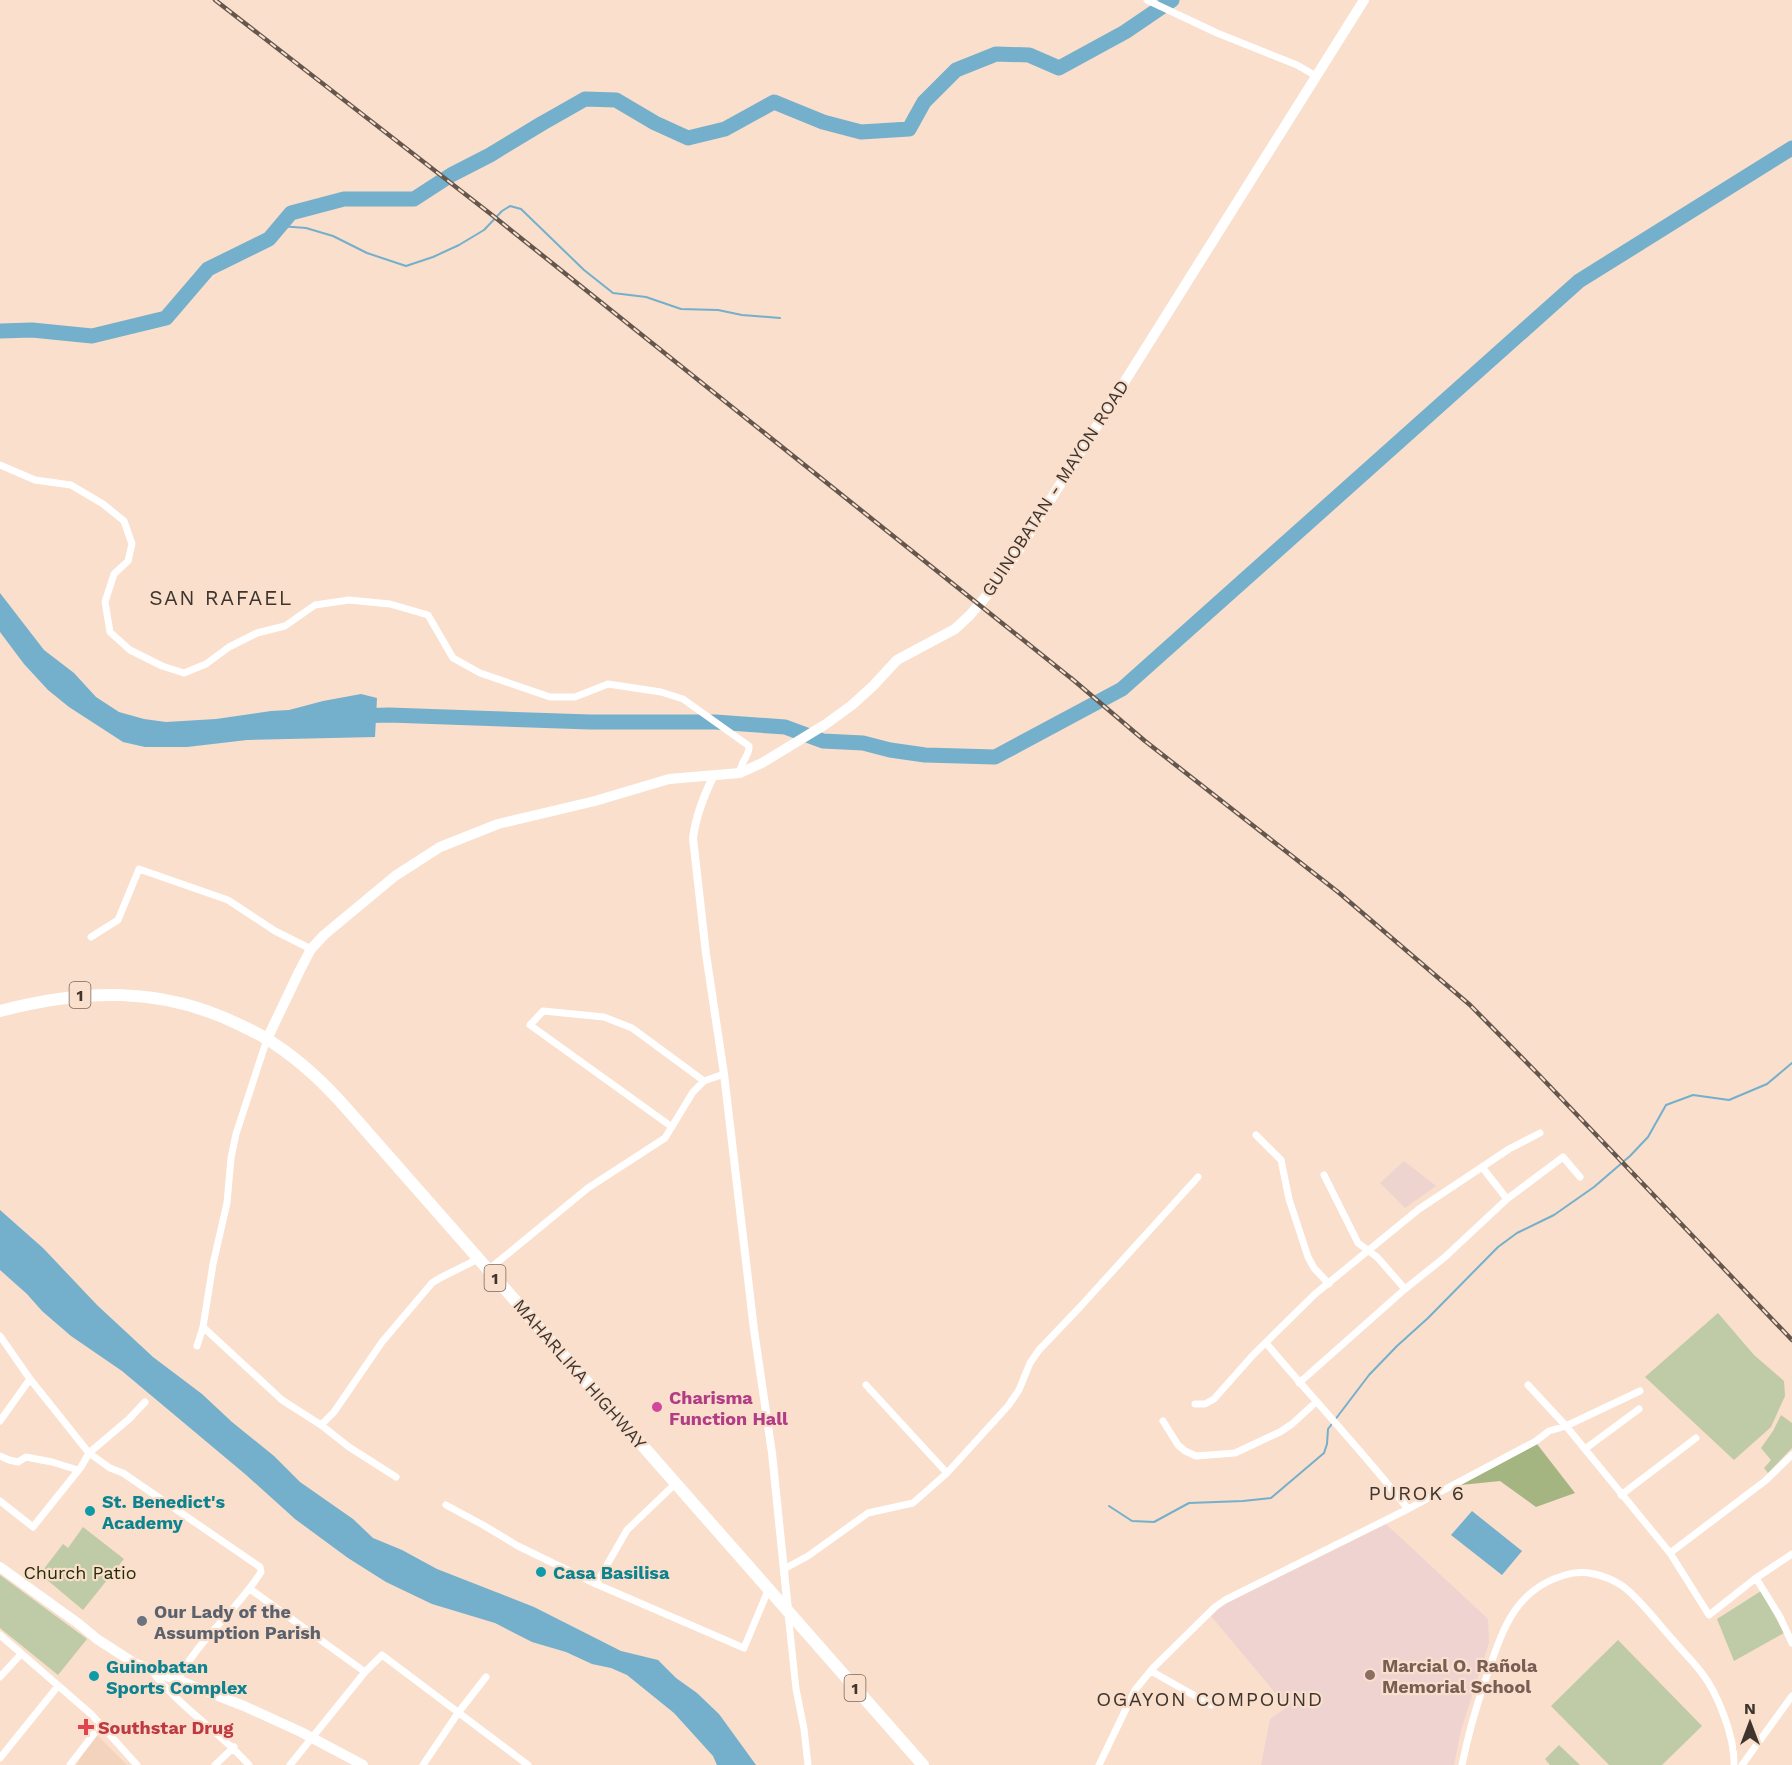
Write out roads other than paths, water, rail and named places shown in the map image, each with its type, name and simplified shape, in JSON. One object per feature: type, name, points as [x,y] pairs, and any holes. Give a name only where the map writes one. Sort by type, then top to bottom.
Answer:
[{"type":"highway","name":"MAHARLIKA HIGHWAY","points":[[0,1011],[37,1002],[96,994],[162,999],[198,1008],[232,1021],[267,1039],[305,1067],[332,1092],[923,1765]]},
{"type":"main road","name":"GUINOBATAN - MAYON ROAD","points":[[267,1039],[311,949],[324,935],[395,876],[440,847],[498,824],[595,801],[669,778],[740,773],[762,763],[826,724],[873,686],[897,660],[955,629],[970,615],[1019,550],[1364,0]]},
{"type":"main road","points":[[0,1567],[97,1639],[134,1663],[244,1706],[313,1738],[363,1765]]},
{"type":"street","points":[[1148,0],[1256,50],[1297,65],[1316,76]]},
{"type":"street","points":[[0,465],[35,480],[71,485],[103,504],[124,521],[132,544],[128,561],[114,574],[105,602],[110,632],[130,650],[162,666],[184,673],[206,664],[229,648],[258,633],[285,626],[315,604],[349,600],[390,604],[428,615],[453,658],[480,673],[550,697],[575,697],[608,684],[661,692],[683,699],[749,746],[748,754],[740,766],[740,773]]},
{"type":"street","points":[[714,775],[695,822],[693,838],[754,1330],[772,1453],[796,1689],[808,1765]]},
{"type":"street","points":[[91,937],[118,920],[139,869],[228,900],[275,931],[311,949]]},
{"type":"street","points":[[672,1127],[530,1024],[543,1011],[604,1017],[632,1028],[704,1081]]},
{"type":"street","points":[[197,1346],[203,1327],[213,1264],[227,1203],[231,1158],[236,1134],[267,1039]]},
{"type":"street","points":[[488,1270],[582,1193],[665,1138],[693,1092],[704,1081],[724,1074]]},
{"type":"street","points":[[1195,1404],[1205,1404],[1215,1399],[1315,1294],[1419,1209],[1509,1149],[1540,1133]]},
{"type":"street","points":[[1256,1135],[1281,1160],[1289,1199],[1308,1257],[1314,1268],[1329,1284]]},
{"type":"street","points":[[1299,1383],[1405,1289],[1445,1257],[1507,1199],[1563,1157],[1580,1177]]},
{"type":"street","points":[[1482,1167],[1507,1199]]},
{"type":"street","points":[[1324,1175],[1358,1243],[1377,1257],[1405,1289]]},
{"type":"street","points":[[784,1569],[808,1556],[868,1513],[913,1503],[946,1473],[1008,1406],[1019,1390],[1030,1362],[1039,1350],[1198,1177]]},
{"type":"street","points":[[321,1425],[334,1412],[382,1342],[432,1283],[478,1259]]},
{"type":"street","points":[[203,1327],[282,1400],[396,1477]]},
{"type":"street","points":[[0,1336],[89,1453],[110,1468],[123,1473],[260,1567],[261,1572],[250,1589],[193,1655],[178,1680]]},
{"type":"street","points":[[1266,1343],[1374,1466],[1408,1509]]},
{"type":"street","points":[[0,1420],[30,1378]]},
{"type":"street","points":[[866,1385],[946,1473]]},
{"type":"street","points":[[1528,1385],[1566,1426],[1670,1553],[1709,1615],[1756,1578],[1792,1554]]},
{"type":"street","points":[[1098,1765],[1135,1690],[1215,1607],[1225,1600],[1408,1509],[1536,1441],[1550,1431],[1566,1426],[1640,1391]]},
{"type":"street","points":[[0,1501],[33,1527],[89,1453],[145,1402]]},
{"type":"street","points":[[1162,1420],[1178,1445],[1185,1451],[1196,1456],[1234,1453],[1280,1432],[1316,1402]]},
{"type":"street","points":[[1585,1449],[1639,1409]]},
{"type":"street","points":[[1621,1495],[1696,1438]]},
{"type":"street","points":[[1670,1553],[1765,1481],[1792,1455]]},
{"type":"street","points":[[0,1456],[18,1462],[26,1457],[78,1470]]},
{"type":"street","points":[[596,1584],[627,1530],[676,1483]]},
{"type":"street","points":[[446,1505],[518,1546],[596,1584],[744,1648],[769,1588]]},
{"type":"street","points":[[1462,1765],[1471,1722],[1503,1628],[1515,1609],[1541,1584],[1572,1573],[1584,1572],[1607,1578],[1624,1587],[1702,1673],[1713,1691],[1731,1738],[1734,1765]]},
{"type":"street","points":[[1756,1578],[1780,1617],[1792,1643]]},
{"type":"street","points":[[250,1589],[365,1672]]},
{"type":"street","points":[[0,1635],[92,1715],[137,1765]]},
{"type":"street","points":[[0,1677],[21,1654]]},
{"type":"street","points":[[290,1765],[365,1672],[382,1655],[528,1765]]},
{"type":"street","points":[[151,1670],[179,1702],[234,1748],[249,1765]]},
{"type":"street","points":[[1151,1671],[1211,1705]]},
{"type":"street","points":[[423,1765],[458,1713],[486,1677]]},
{"type":"street","points":[[0,1758],[58,1686]]},
{"type":"street","points":[[1742,1765],[1792,1696]]},
{"type":"street","points":[[70,1765],[100,1726]]},
{"type":"street","points":[[215,1765],[234,1748]]},
{"type":"water","points":[[0,593],[44,650],[74,673],[96,697],[119,712],[166,722],[216,719],[289,710],[361,694],[377,698],[375,737],[247,740],[187,747],[145,747],[123,742],[69,707],[48,690],[24,664],[0,632]]},
{"type":"water","points":[[0,1210],[43,1248],[97,1305],[153,1357],[202,1394],[274,1456],[300,1482],[353,1519],[373,1538],[402,1550],[437,1569],[534,1607],[621,1651],[658,1660],[719,1714],[756,1765],[717,1765],[713,1756],[674,1713],[627,1675],[532,1642],[495,1623],[432,1604],[386,1582],[348,1558],[295,1519],[122,1371],[71,1336],[0,1270]]},
{"type":"water","points":[[1472,1511],[1522,1551],[1502,1575],[1451,1535]]},
{"type":"waterway","points":[[0,331],[32,330],[92,336],[166,318],[208,269],[269,239],[291,213],[344,199],[414,199],[451,175],[490,155],[585,99],[616,100],[655,123],[688,138],[725,129],[774,102],[823,122],[861,132],[909,129],[924,102],[956,70],[996,54],[1029,55],[1059,68],[1125,32],[1172,0]]},
{"type":"waterway","points":[[357,716],[389,715],[590,722],[715,722],[785,727],[823,741],[863,743],[925,755],[995,757],[1122,689],[1579,281],[1792,148]]},
{"type":"waterway","points":[[280,226],[306,228],[333,236],[367,253],[406,266],[459,245],[484,230],[510,206],[521,209],[584,270],[613,293],[646,297],[681,309],[718,310],[742,315],[780,318]]},
{"type":"waterway","points":[[1109,1506],[1132,1521],[1154,1522],[1189,1503],[1271,1498],[1324,1453],[1328,1429],[1369,1375],[1397,1346],[1498,1247],[1517,1233],[1554,1215],[1594,1187],[1630,1156],[1648,1137],[1666,1105],[1693,1095],[1729,1100],[1767,1084],[1792,1063]]},
{"type":"railway","points":[[215,0],[492,215],[1077,683]]},
{"type":"railway","points":[[1071,678],[1145,741],[1338,892],[1470,1005],[1792,1340]]},
{"type":"place","name":"Charisma Function Hall","points":[[657,1407]]},
{"type":"place","name":"St. Benedict's Academy","points":[[90,1511]]},
{"type":"place","name":"Casa Basilisa","points":[[541,1572]]},
{"type":"place","name":"Our Lady of the Assumption Parish","points":[[142,1621]]},
{"type":"place","name":"Marcial O. Rañola Memorial School","points":[[1370,1675]]},
{"type":"place","name":"Guinobatan Sports Complex","points":[[94,1676]]},
{"type":"place","name":"Southstar Drug","points":[[86,1727]]},
{"type":"district","name":"SAN RAFAEL","points":[[221,597]]},
{"type":"district","name":"PUROK 6","points":[[1417,1493]]},
{"type":"district","name":"OGAYON COMPOUND","points":[[1210,1699]]},
{"type":"park label","name":"Church Patio","points":[[80,1572]]}]
